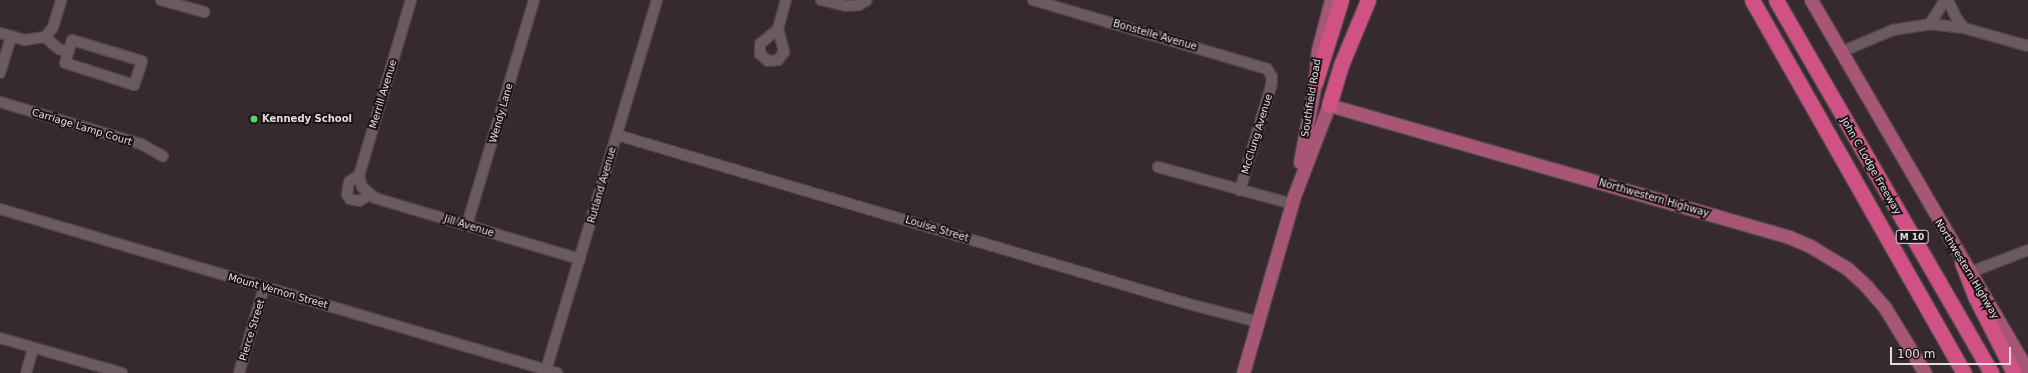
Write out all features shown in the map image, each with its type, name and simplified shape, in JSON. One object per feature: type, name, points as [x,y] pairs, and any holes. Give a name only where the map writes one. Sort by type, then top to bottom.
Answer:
[{"type":"highway","points":[[1315,83],[1341,0]]},
{"type":"highway","points":[[1329,105],[1341,65],[1368,0]]},
{"type":"highway","points":[[1743,0],[1804,106],[1881,230]]},
{"type":"highway","name":"M 10","points":[[1752,0],[1881,230],[1964,373]]},
{"type":"highway","name":"John C Lodge Freeway","points":[[1776,0],[1991,373]]},
{"type":"highway","points":[[1966,267],[1970,285],[2014,373]]},
{"type":"main road","name":"Southfield Road","points":[[1293,200],[1315,83],[1318,50],[1331,0]]},
{"type":"main road","name":"Northwestern Highway","points":[[1811,0],[2028,372]]},
{"type":"main road","name":"Southfield Road","points":[[1243,373],[1293,200],[1329,105]]},
{"type":"main road","name":"Northwestern Highway","points":[[1329,105],[1789,237],[1810,246],[1848,269],[1867,287],[1885,308],[1925,373]]},
{"type":"street","points":[[0,33],[34,40],[45,37],[53,27],[61,0]]},
{"type":"street","points":[[161,0],[204,12]]},
{"type":"street","name":"Merrill Avenue","points":[[359,175],[411,0]]},
{"type":"street","name":"Wendy Lane","points":[[467,225],[534,0]]},
{"type":"street","name":"Rutland Avenue","points":[[546,370],[657,0]]},
{"type":"street","points":[[778,28],[786,0]]},
{"type":"street","points":[[821,0],[846,6],[859,4],[867,0]]},
{"type":"street","name":"Bonstelle Avenue","points":[[1033,0],[1261,66],[1272,77]]},
{"type":"street","points":[[1930,24],[1946,0],[1964,28]]},
{"type":"street","points":[[1841,52],[1893,30],[1930,24],[1964,28],[2028,46]]},
{"type":"street","points":[[0,73],[11,36]]},
{"type":"street","points":[[45,37],[59,49],[68,52]]},
{"type":"street","points":[[72,40],[142,61],[134,85],[65,63],[68,52],[72,40]]},
{"type":"street","name":"McClung Avenue","points":[[1240,190],[1272,77]]},
{"type":"street","name":"Carriage Lamp Court","points":[[0,102],[141,144],[163,156]]},
{"type":"street","name":"Louise Street","points":[[617,135],[1189,304],[1258,322]]},
{"type":"street","points":[[1158,167],[1240,190],[1293,200]]},
{"type":"street","points":[[359,175],[362,187],[370,196],[359,201],[350,199],[348,195],[349,182],[359,175]]},
{"type":"street","name":"Jill Avenue","points":[[370,196],[580,259]]},
{"type":"street","name":"Mount Vernon Street","points":[[0,209],[557,373]]},
{"type":"street","points":[[1966,267],[2028,250]]},
{"type":"street","name":"Pierce Street","points":[[239,373],[264,287]]},
{"type":"street","points":[[0,338],[122,373]]},
{"type":"street","points":[[26,373],[33,348]]},
{"type":"place","name":"Kennedy School","points":[[254,119]]}]
